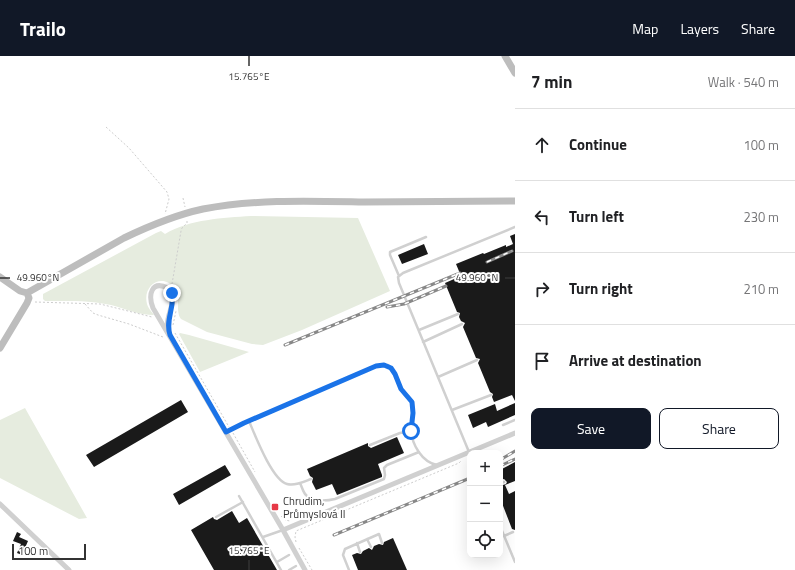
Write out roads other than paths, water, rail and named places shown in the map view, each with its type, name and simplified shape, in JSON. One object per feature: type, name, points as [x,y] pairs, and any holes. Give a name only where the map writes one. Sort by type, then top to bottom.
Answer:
[{"type":"street","points":[[504,56],[515,73]]},
{"type":"street","points":[[27,293],[124,238],[186,211],[230,205],[304,201],[515,201]]},
{"type":"street","points":[[0,277],[17,289],[27,293]]},
{"type":"street","points":[[172,335],[168,320],[173,299],[170,290],[165,286],[159,286],[154,288],[150,293],[151,303],[159,318],[172,335],[305,570]]},
{"type":"street","points":[[0,348],[28,301],[29,298],[27,293]]},
{"type":"street","points":[[477,450],[515,433]]},
{"type":"street","points":[[283,530],[467,454]]},
{"type":"street","points":[[0,504],[69,570]]},
{"type":"lane","points":[[399,276],[515,226]]},
{"type":"lane","points":[[426,237],[390,252],[390,255],[399,276],[399,283],[469,450]]},
{"type":"lane","points":[[419,330],[458,314]]},
{"type":"lane","points":[[424,342],[462,324]]},
{"type":"lane","points":[[438,377],[477,360]]},
{"type":"lane","points":[[226,432],[376,366],[388,365],[393,370],[401,389],[412,402],[413,413],[411,431],[419,452],[427,461],[439,465]]},
{"type":"lane","points":[[452,410],[491,395]]},
{"type":"lane","points":[[503,425],[515,420]]},
{"type":"lane","points":[[249,421],[265,457],[277,477],[285,484],[291,485],[311,479]]},
{"type":"lane","points":[[370,445],[400,433],[411,431]]},
{"type":"lane","points":[[300,483],[304,494],[308,498],[327,501],[335,500],[384,479],[386,475],[384,468],[387,465],[419,452]]},
{"type":"lane","points":[[239,496],[281,570]]},
{"type":"lane","points":[[216,518],[243,502]]},
{"type":"lane","points":[[263,537],[283,530]]},
{"type":"lane","points":[[513,532],[504,536],[515,562]]},
{"type":"lane","points":[[349,570],[343,555],[343,552],[348,547],[379,534],[382,543]]},
{"type":"lane","points":[[367,539],[371,548]]},
{"type":"lane","points":[[357,544],[360,552]]},
{"type":"lane","points":[[277,562],[289,555]]},
{"type":"lane","points":[[289,570],[296,566]]},
{"type":"railway","points":[[487,262],[512,251]]},
{"type":"railway","points":[[285,345],[460,273]]},
{"type":"railway","points":[[387,307],[404,304],[446,286]]},
{"type":"railway","points":[[503,458],[515,451]]},
{"type":"railway","points":[[503,465],[515,459]]},
{"type":"railway","points":[[334,535],[467,479]]},
{"type":"place","name":"Chrudim, Průmyslová II","points":[[275,507]]}]
